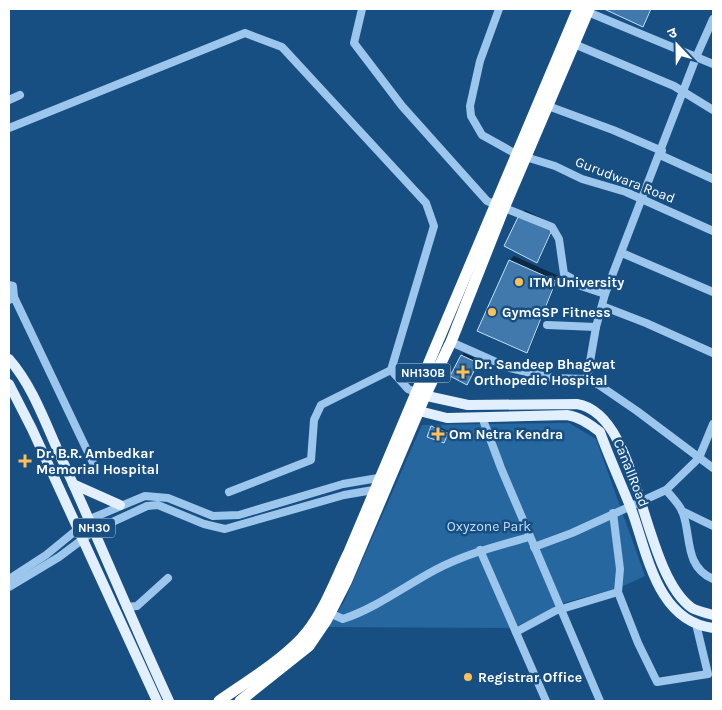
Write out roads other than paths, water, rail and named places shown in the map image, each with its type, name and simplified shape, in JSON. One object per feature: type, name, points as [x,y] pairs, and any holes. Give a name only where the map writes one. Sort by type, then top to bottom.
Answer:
[{"type":"highway","name":"NH130B","points":[[521,156],[548,106],[574,44],[583,9]]},
{"type":"highway","name":"NH130B","points":[[381,490],[380,476],[420,394],[583,9]]},
{"type":"highway","name":"NH130B","points":[[420,394],[451,342],[499,207]]},
{"type":"highway","name":"NH130B","points":[[240,701],[310,646],[349,552],[381,490],[392,477],[413,410]]},
{"type":"highway","name":"NH130B","points":[[219,701],[292,647],[325,611]]},
{"type":"main road","name":"NH30","points":[[9,359],[29,390],[90,519],[126,607],[169,701]]},
{"type":"main road","name":"NH30","points":[[9,384],[157,701]]},
{"type":"main road","name":"Canal Road","points":[[420,394],[468,405],[585,405],[598,415],[614,432],[642,502],[668,578],[692,608],[713,615]]},
{"type":"main road","name":"Canal Road","points":[[413,410],[447,418],[567,415],[576,416],[589,423],[600,432],[630,505],[654,579],[667,598],[696,624],[713,628]]},
{"type":"main road","points":[[73,484],[120,505]]},
{"type":"street","points":[[362,9],[354,43],[374,72],[426,134],[481,195],[499,207],[552,227],[559,239],[564,274],[570,278],[569,282],[605,294]]},
{"type":"street","name":"Gurudwara Road","points":[[499,9],[480,61],[470,106],[471,116],[482,135],[521,156],[555,166],[582,179],[626,192],[713,231]]},
{"type":"street","points":[[583,9],[697,55],[713,64]]},
{"type":"street","points":[[587,379],[596,327],[605,294],[661,154],[697,55],[713,19]]},
{"type":"street","points":[[9,128],[245,33],[282,47],[426,204],[434,226],[391,370],[321,406],[314,420],[312,460],[229,492]]},
{"type":"street","points":[[574,44],[684,92],[713,110]]},
{"type":"street","points":[[9,100],[20,95]]},
{"type":"street","points":[[548,106],[613,130],[713,179]]},
{"type":"street","points":[[622,253],[713,292]]},
{"type":"street","points":[[9,285],[13,286],[12,298],[95,468]]},
{"type":"street","points":[[602,306],[646,323],[713,353]]},
{"type":"street","points":[[547,324],[596,327]]},
{"type":"street","points":[[451,342],[510,368],[552,378],[587,379],[612,392],[713,468]]},
{"type":"street","points":[[391,370],[408,389],[420,394]]},
{"type":"street","points":[[482,418],[529,537],[562,609],[600,701]]},
{"type":"street","points":[[534,547],[572,533],[666,490],[699,458],[713,424]]},
{"type":"street","points":[[9,579],[46,555],[90,519],[145,496],[160,495],[206,514],[223,517],[239,515],[343,484],[380,476],[392,477]]},
{"type":"street","points":[[9,587],[59,558],[95,530],[138,509],[158,505],[215,528],[236,527],[335,498],[381,490]]},
{"type":"street","points":[[666,490],[682,512],[692,554],[703,572],[713,579]]},
{"type":"street","points":[[682,512],[713,526]]},
{"type":"street","points":[[613,513],[620,569],[618,592],[638,644],[657,682],[708,674],[696,624]]},
{"type":"street","points":[[325,611],[343,619],[358,614],[438,569],[480,550],[529,537]]},
{"type":"street","points":[[480,550],[546,701]]},
{"type":"street","points":[[126,607],[137,606],[168,578]]},
{"type":"street","points":[[516,632],[562,609],[618,592]]},
{"type":"place","name":"ITM University","points":[[519,282]]},
{"type":"place","name":"GymGSP Fitness","points":[[492,312]]},
{"type":"place","name":"Dr. Sandeep Bhagwat Orthopedic Hospital","points":[[463,372]]},
{"type":"place","name":"Om Netra Kendra","points":[[438,434]]},
{"type":"place","name":"Dr. B.R. Ambedkar Memorial Hospital","points":[[25,461]]},
{"type":"place","name":"Registrar Office","points":[[468,677]]},
{"type":"park label","name":"Oxyzone Park","points":[[489,526]]}]
